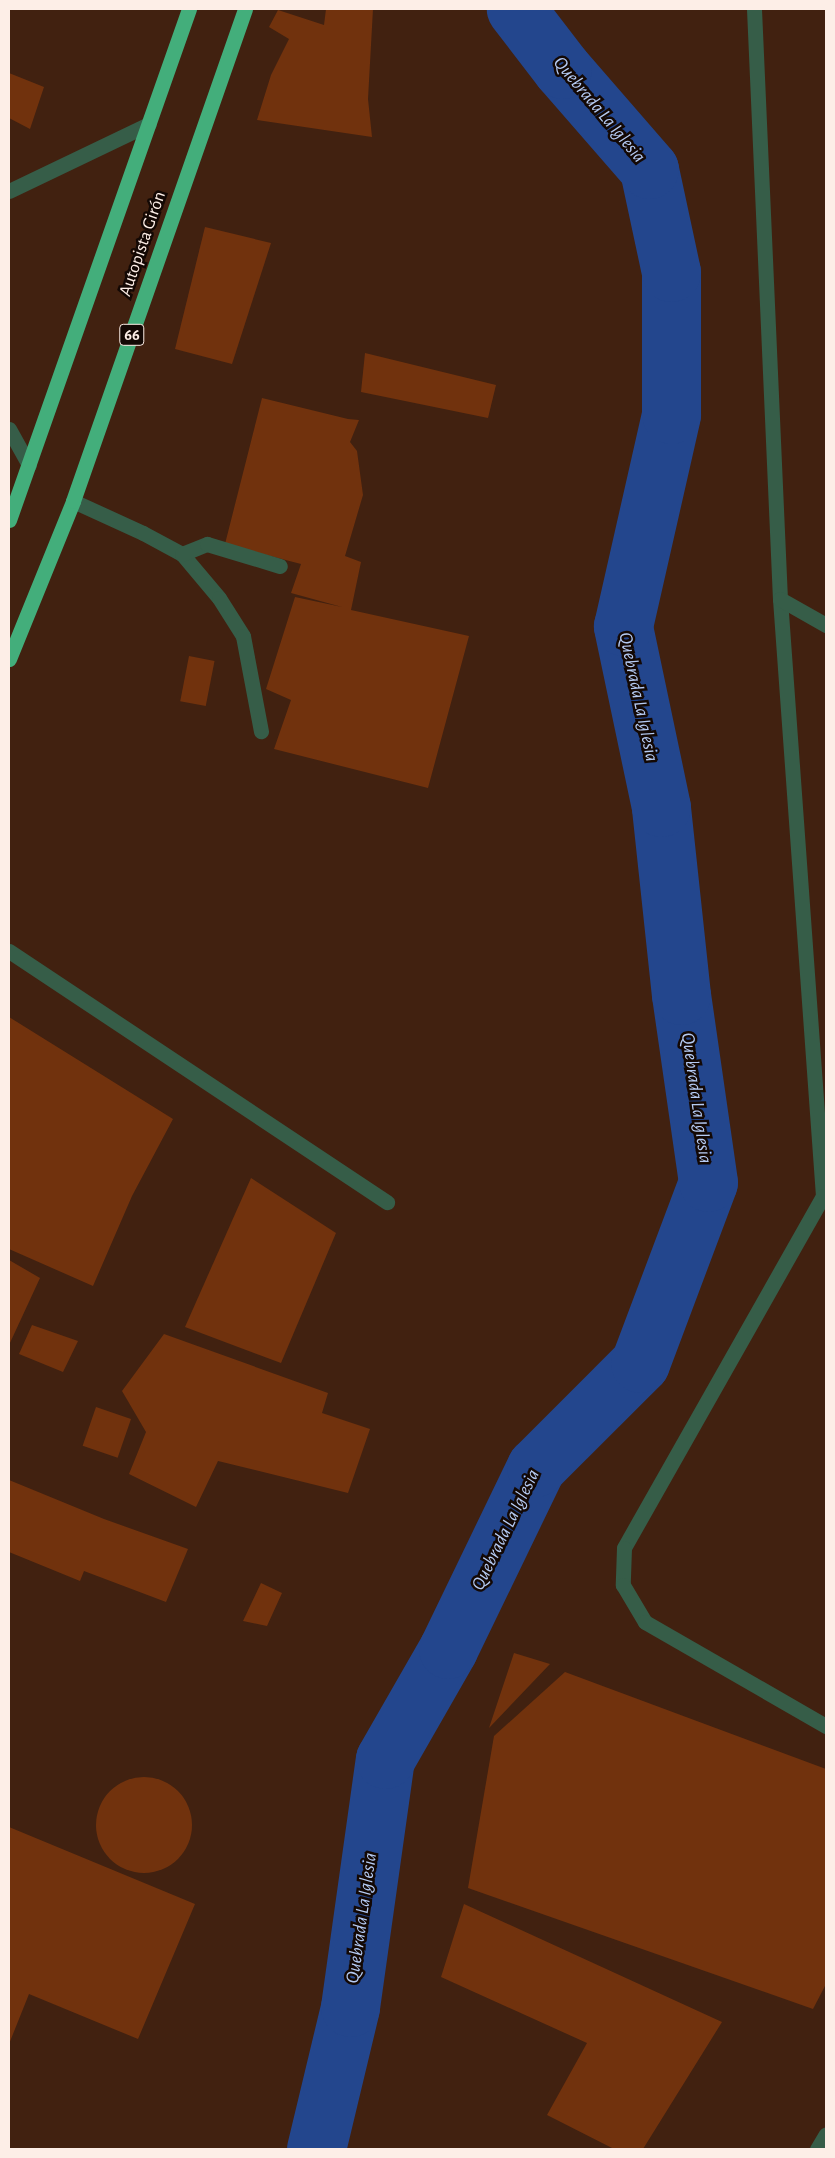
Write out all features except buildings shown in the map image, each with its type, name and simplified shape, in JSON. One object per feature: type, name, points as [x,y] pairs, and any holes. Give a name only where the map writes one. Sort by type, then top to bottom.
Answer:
[{"type":"highway","name":"Autopista Girón","points":[[9,520],[189,9]]},
{"type":"highway","name":"Autopista Girón","points":[[9,659],[73,501],[245,9]]},
{"type":"street","points":[[754,9],[780,599],[825,1197],[624,1548],[623,1585],[645,1622],[826,1726]]},
{"type":"street","points":[[9,191],[149,124]]},
{"type":"street","points":[[9,430],[29,465]]},
{"type":"street","points":[[73,501],[143,533],[182,554],[218,598],[243,636],[261,731]]},
{"type":"street","points":[[182,554],[207,544],[280,566]]},
{"type":"street","points":[[780,599],[826,625]]},
{"type":"street","points":[[9,954],[387,1202]]},
{"type":"street","points":[[817,2149],[826,2134]]},
{"type":"shaded area","points":[[9,9],[826,9],[826,2149],[9,2149]]},
{"type":"waterway","name":"Quebrada La Iglesia","points":[[316,2149],[350,2007],[385,1759],[448,1649],[536,1467],[640,1363],[708,1182],[681,995],[661,807],[623,626],[671,414],[671,272],[649,169],[562,69],[516,9]]}]
